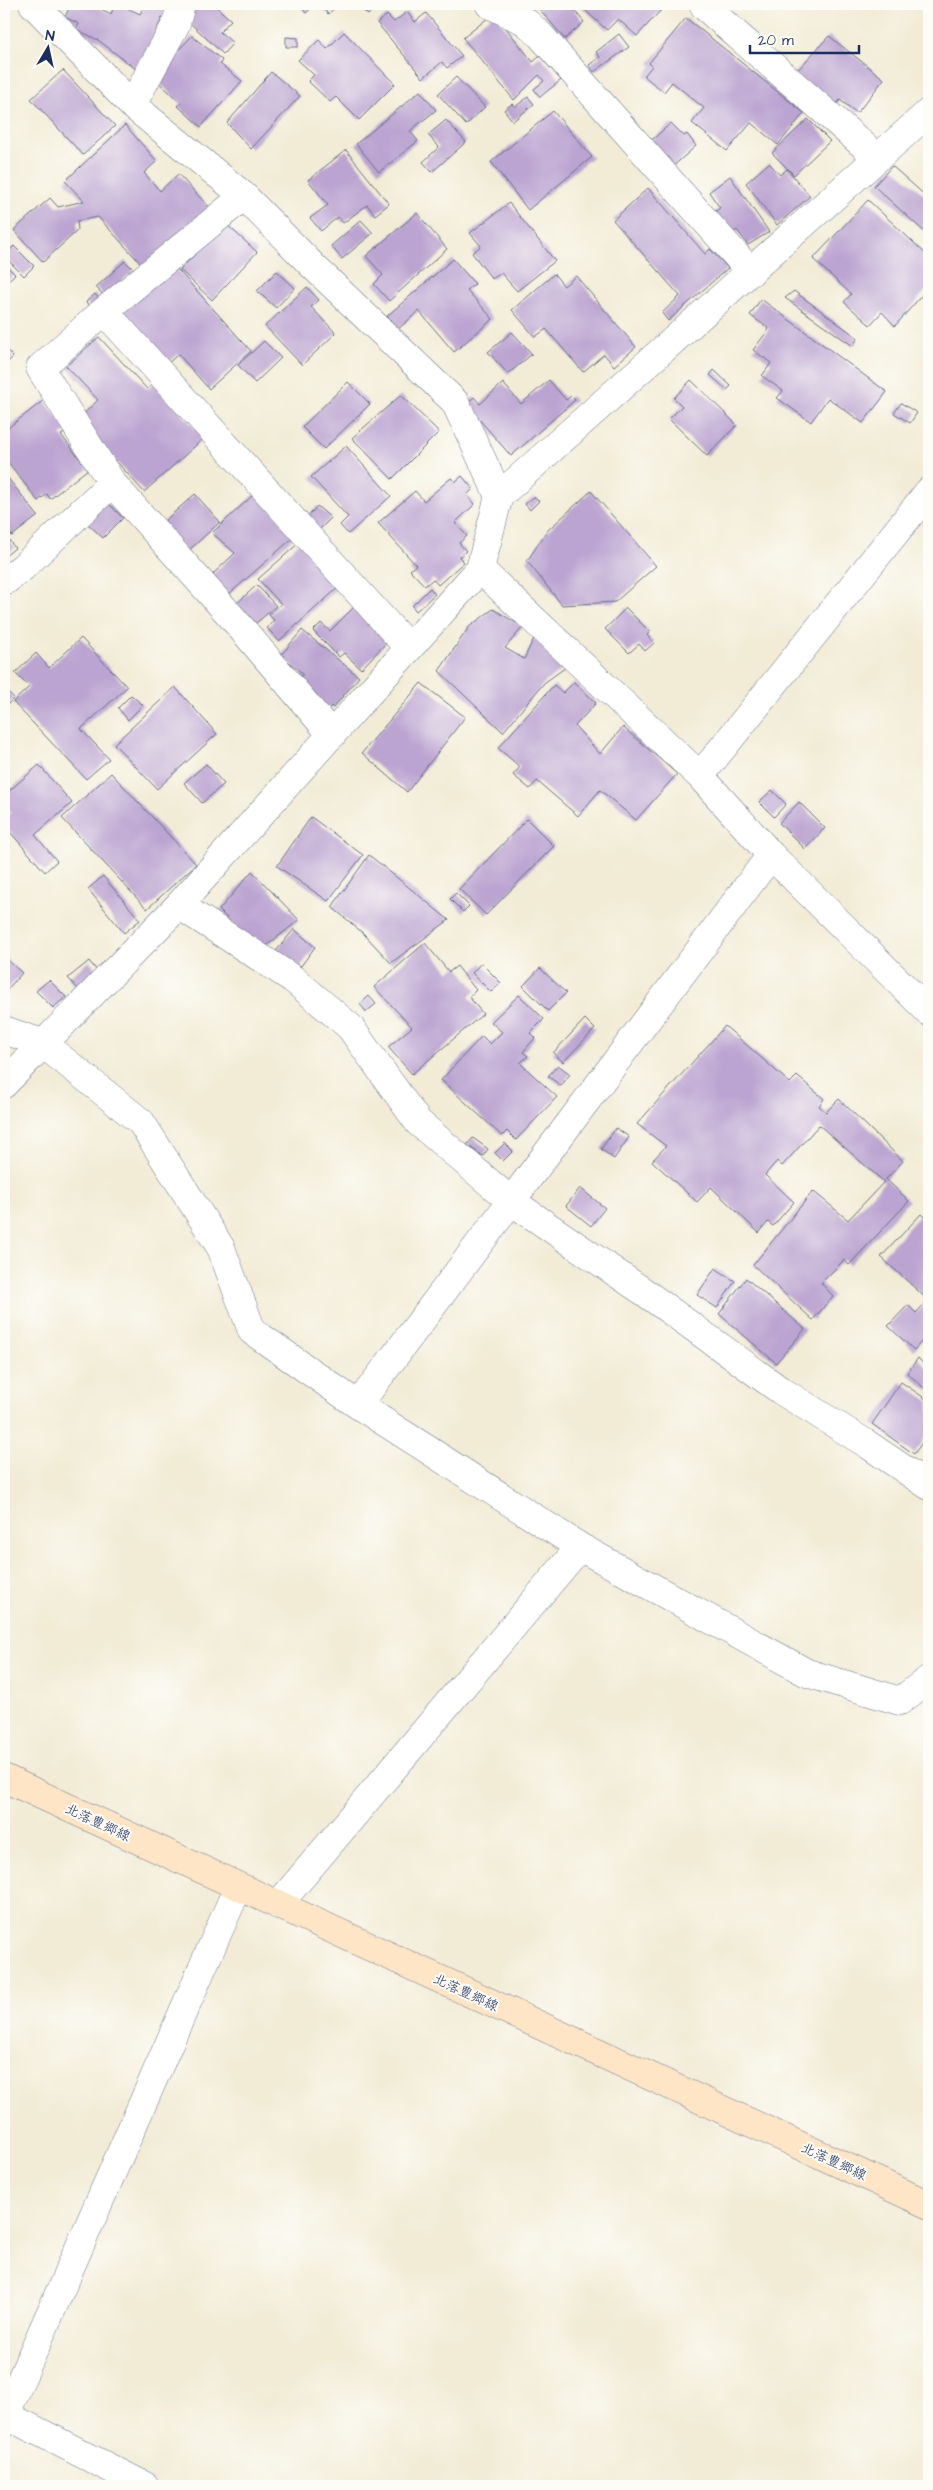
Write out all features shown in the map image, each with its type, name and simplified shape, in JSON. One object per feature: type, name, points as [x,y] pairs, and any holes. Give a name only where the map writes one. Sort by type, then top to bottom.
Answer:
[{"type":"main road","name":"北落豊郷線","points":[[4,1778],[929,2205]]},
{"type":"street","points":[[33,4],[132,105],[244,196],[313,266],[455,402],[499,496]]},
{"type":"street","points":[[132,105],[176,24],[181,4]]},
{"type":"street","points":[[489,4],[526,22],[541,36],[751,272]]},
{"type":"street","points":[[705,4],[704,6],[877,157]]},
{"type":"street","points":[[4,1084],[42,1042],[179,904],[480,569],[499,496],[929,112]]},
{"type":"street","points":[[244,196],[104,311],[40,368],[112,483],[237,623],[332,735]]},
{"type":"street","points":[[104,311],[408,647]]},
{"type":"street","points":[[4,582],[23,567],[112,483]]},
{"type":"street","points":[[700,776],[929,491]]},
{"type":"street","points":[[480,569],[700,776],[771,855],[929,1012]]},
{"type":"street","points":[[358,1405],[771,855]]},
{"type":"street","points":[[179,904],[293,978],[350,1027],[418,1122],[511,1202],[646,1294],[780,1390],[867,1444],[929,1486]]},
{"type":"street","points":[[4,1030],[42,1042],[141,1122],[222,1248],[252,1331],[358,1405],[580,1546],[807,1673],[900,1701],[929,1679]]},
{"type":"street","points":[[278,1905],[580,1546]]},
{"type":"street","points":[[145,2486],[4,2416],[238,1887]]},
{"type":"building","points":[[71,4],[91,4],[111,14],[115,4],[118,4],[140,14],[145,4],[176,4],[169,18],[163,16],[151,42],[141,73],[98,40],[76,29],[79,24],[65,17]]},
{"type":"building","points":[[200,4],[213,4],[231,20],[220,32],[233,43],[223,54],[186,19]]},
{"type":"building","points":[[299,4],[316,4],[306,13]]},
{"type":"building","points":[[319,4],[339,4],[328,14]]},
{"type":"building","points":[[358,4],[372,4],[375,7],[368,15]]},
{"type":"building","points":[[535,4],[569,4],[584,22],[565,39]]},
{"type":"building","points":[[578,4],[656,4],[662,9],[637,36],[618,19],[607,30]]},
{"type":"building","points":[[407,12],[415,22],[426,13],[462,56],[447,68],[442,62],[423,78],[377,23],[387,15],[394,22]]},
{"type":"building","points":[[494,13],[533,62],[540,56],[561,80],[540,97],[534,89],[544,81],[539,75],[514,100],[463,38]]},
{"type":"building","points":[[686,18],[804,113],[778,145],[751,123],[727,151],[692,123],[704,108],[672,82],[664,92],[644,76],[652,66],[649,63]]},
{"type":"building","points":[[344,32],[395,84],[359,120],[336,97],[330,102],[308,81],[314,75],[298,60],[319,40],[327,49]]},
{"type":"building","points":[[619,34],[629,47],[594,72],[589,65],[600,57],[596,52]]},
{"type":"building","points":[[192,36],[222,60],[220,64],[242,81],[201,127],[178,106],[181,103],[153,77]]},
{"type":"building","points":[[829,36],[884,79],[857,113],[840,100],[835,106],[793,75]]},
{"type":"building","points":[[286,37],[298,38],[298,47],[286,47]]},
{"type":"building","points":[[63,70],[115,126],[83,155],[31,99]]},
{"type":"building","points":[[271,72],[300,96],[251,149],[227,123]]},
{"type":"building","points":[[456,77],[485,107],[466,125],[438,94]]},
{"type":"building","points":[[420,91],[436,110],[410,131],[418,141],[379,172],[356,144]]},
{"type":"building","points":[[528,97],[534,104],[513,121],[504,110],[512,104],[515,107]]},
{"type":"building","points":[[553,111],[592,157],[528,210],[491,162]]},
{"type":"building","points":[[808,119],[830,141],[794,175],[772,153]]},
{"type":"building","points":[[446,120],[466,142],[432,172],[423,162],[439,147],[428,135]]},
{"type":"building","points":[[671,123],[684,136],[687,134],[696,146],[671,168],[645,146]]},
{"type":"building","points":[[125,125],[157,161],[144,173],[160,191],[178,174],[209,207],[145,268],[98,217],[77,221],[78,230],[43,262],[14,230],[50,198],[58,207],[84,201],[65,181]]},
{"type":"building","points":[[346,150],[389,204],[375,215],[367,205],[343,223],[338,217],[321,231],[310,218],[328,205],[308,180]]},
{"type":"building","points":[[769,163],[780,175],[787,169],[810,196],[777,225],[746,183]]},
{"type":"building","points":[[892,166],[928,198],[929,196],[929,236],[874,186]]},
{"type":"building","points":[[730,176],[769,232],[748,245],[737,230],[729,236],[713,213],[720,208],[709,192]]},
{"type":"building","points":[[648,188],[705,254],[710,249],[728,268],[668,321],[662,313],[680,296],[613,220]]},
{"type":"building","points":[[868,200],[929,257],[929,287],[895,326],[882,312],[870,325],[844,302],[851,294],[813,259]]},
{"type":"building","points":[[509,203],[555,261],[517,291],[501,273],[492,279],[472,253],[481,246],[470,233]]},
{"type":"building","points":[[417,213],[447,249],[389,301],[374,284],[383,275],[366,256]]},
{"type":"building","points":[[361,220],[373,233],[342,259],[331,246]]},
{"type":"building","points":[[225,223],[257,252],[212,300],[180,270]]},
{"type":"building","points":[[14,246],[34,266],[24,276],[4,256]]},
{"type":"building","points":[[453,259],[475,284],[467,290],[493,319],[454,352],[419,311],[398,329],[387,316]]},
{"type":"building","points":[[169,260],[251,351],[209,389],[178,354],[162,369],[117,308]]},
{"type":"building","points":[[125,261],[134,270],[105,297],[96,287]]},
{"type":"building","points":[[4,266],[15,274],[4,285]]},
{"type":"building","points":[[277,271],[295,288],[276,308],[257,291]]},
{"type":"building","points":[[554,274],[564,286],[576,276],[636,347],[614,366],[604,354],[583,372],[546,329],[535,337],[512,310]]},
{"type":"building","points":[[307,287],[319,300],[311,307],[336,333],[302,365],[265,326]]},
{"type":"building","points":[[794,291],[858,338],[853,346],[785,298]]},
{"type":"building","points":[[95,294],[103,303],[94,312],[86,302]]},
{"type":"building","points":[[761,299],[887,392],[863,423],[828,398],[811,422],[777,398],[783,391],[762,376],[771,363],[753,350],[769,329],[750,315]]},
{"type":"building","points":[[512,332],[532,354],[508,374],[488,352]]},
{"type":"building","points":[[99,337],[147,389],[154,383],[204,438],[144,492],[78,419],[98,400],[66,366]]},
{"type":"building","points":[[264,341],[281,358],[255,383],[238,365]]},
{"type":"building","points":[[4,347],[13,357],[4,366]]},
{"type":"building","points":[[714,370],[731,386],[727,390],[710,375]]},
{"type":"building","points":[[549,380],[566,400],[571,396],[575,400],[511,456],[466,404],[474,397],[480,404],[503,383],[521,404]]},
{"type":"building","points":[[691,380],[737,425],[707,456],[669,419],[682,406],[674,398]]},
{"type":"building","points":[[348,382],[370,404],[324,449],[302,427]]},
{"type":"building","points":[[401,395],[439,432],[392,479],[352,438]]},
{"type":"building","points":[[44,400],[68,431],[61,435],[88,469],[50,499],[47,494],[38,501],[4,457],[4,431]]},
{"type":"building","points":[[901,403],[917,413],[910,423],[894,413]]},
{"type":"building","points":[[346,446],[391,496],[348,534],[340,525],[348,517],[311,477]]},
{"type":"building","points":[[462,476],[473,489],[467,495],[475,504],[455,523],[467,536],[459,543],[466,551],[459,557],[464,562],[438,585],[433,579],[425,586],[410,570],[416,565],[378,523],[415,491],[424,501],[451,478],[455,482]]},
{"type":"building","points":[[7,477],[38,516],[12,536],[4,526],[4,480]]},
{"type":"building","points":[[591,491],[656,566],[615,602],[562,605],[527,561],[547,531]]},
{"type":"building","points":[[255,493],[295,536],[227,596],[212,575],[235,553],[212,533]]},
{"type":"building","points":[[195,494],[220,522],[187,552],[161,524]]},
{"type":"building","points":[[102,497],[123,518],[103,538],[82,518]]},
{"type":"building","points":[[534,497],[539,501],[530,510],[525,504]]},
{"type":"building","points":[[317,506],[331,518],[319,530],[306,519]]},
{"type":"building","points":[[4,534],[15,548],[4,557]]},
{"type":"building","points":[[300,542],[340,586],[279,641],[267,628],[274,620],[269,615],[281,604],[258,579]]},
{"type":"building","points":[[257,585],[276,606],[255,624],[236,604]]},
{"type":"building","points":[[430,588],[435,594],[416,611],[412,606]]},
{"type":"building","points":[[354,607],[389,640],[361,669],[344,653],[339,657],[313,631],[321,623],[330,631]]},
{"type":"building","points":[[626,608],[650,632],[647,635],[654,643],[645,651],[639,644],[629,653],[605,629]]},
{"type":"building","points":[[493,609],[523,627],[505,648],[524,659],[534,638],[566,667],[544,683],[503,732],[439,671],[469,627]]},
{"type":"building","points":[[302,630],[359,677],[333,708],[331,706],[326,712],[297,681],[303,674],[281,655]]},
{"type":"building","points":[[81,638],[127,687],[81,729],[109,759],[86,779],[13,702],[29,687],[15,673],[36,653],[49,668]]},
{"type":"building","points":[[574,682],[596,703],[575,726],[600,754],[623,727],[677,774],[636,820],[600,790],[578,816],[537,781],[530,789],[513,775],[520,767],[498,748],[554,685],[563,693]]},
{"type":"building","points":[[421,683],[465,717],[407,792],[362,753]]},
{"type":"building","points":[[175,687],[217,734],[157,789],[114,744]]},
{"type":"building","points":[[4,688],[14,698],[4,708]]},
{"type":"building","points":[[131,695],[143,705],[128,720],[118,708]]},
{"type":"building","points":[[206,764],[224,784],[202,803],[184,783]]},
{"type":"building","points":[[39,765],[72,803],[35,835],[57,861],[45,872],[4,825],[4,819],[11,812],[4,804],[4,795]]},
{"type":"building","points":[[111,773],[196,864],[147,909],[62,818]]},
{"type":"building","points":[[772,790],[786,804],[774,817],[759,802]]},
{"type":"building","points":[[799,802],[825,828],[805,849],[779,823]]},
{"type":"building","points":[[311,817],[363,855],[328,901],[277,866]]},
{"type":"building","points":[[527,819],[554,846],[486,915],[459,889]]},
{"type":"building","points":[[369,855],[449,920],[391,963],[364,934],[332,907]]},
{"type":"building","points":[[252,871],[299,920],[260,951],[219,910]]},
{"type":"building","points":[[103,876],[140,920],[124,933],[88,889]]},
{"type":"building","points":[[456,893],[469,906],[463,912],[450,899]]},
{"type":"building","points":[[294,929],[315,947],[301,966],[273,955]]},
{"type":"building","points":[[425,943],[449,972],[457,966],[476,990],[469,997],[483,1014],[412,1074],[388,1047],[412,1027],[374,987]]},
{"type":"building","points":[[4,957],[22,973],[4,993]]},
{"type":"building","points":[[89,961],[98,972],[78,989],[68,978]]},
{"type":"building","points":[[481,963],[501,983],[491,992],[472,973]]},
{"type":"building","points":[[540,968],[566,993],[548,1011],[523,986]]},
{"type":"building","points":[[49,980],[66,997],[53,1008],[36,991]]},
{"type":"building","points":[[519,995],[544,1019],[530,1033],[535,1038],[523,1052],[528,1056],[520,1063],[557,1097],[516,1140],[507,1131],[502,1136],[441,1080],[482,1036],[490,1044],[502,1032],[491,1022]]},
{"type":"building","points":[[369,996],[376,1004],[366,1012],[360,1004]]},
{"type":"building","points":[[585,1019],[595,1029],[563,1062],[553,1053]]},
{"type":"building","points":[[725,1026],[790,1083],[797,1076],[824,1099],[819,1106],[826,1112],[839,1099],[903,1161],[886,1179],[909,1201],[849,1265],[844,1260],[821,1283],[833,1296],[813,1320],[753,1265],[813,1191],[848,1220],[884,1182],[819,1125],[782,1166],[777,1161],[765,1175],[794,1202],[773,1226],[768,1222],[759,1233],[711,1187],[697,1202],[652,1161],[666,1146],[637,1124]]},
{"type":"building","points":[[558,1065],[570,1074],[561,1086],[548,1076]]},
{"type":"building","points":[[616,1128],[629,1137],[614,1159],[601,1149]]},
{"type":"building","points":[[473,1138],[488,1149],[483,1156],[467,1145]]},
{"type":"building","points":[[505,1143],[513,1151],[503,1161],[495,1153]]},
{"type":"building","points":[[580,1188],[605,1208],[591,1226],[566,1206]]},
{"type":"building","points":[[921,1214],[928,1221],[929,1219],[929,1333],[914,1350],[888,1326],[908,1305],[916,1313],[928,1300],[881,1257]]},
{"type":"building","points":[[715,1268],[735,1281],[717,1308],[697,1295]]},
{"type":"building","points":[[746,1278],[805,1329],[776,1363],[719,1314]]},
{"type":"building","points":[[918,1358],[929,1370],[929,1392],[907,1373]]},
{"type":"building","points":[[901,1382],[929,1401],[929,1433],[914,1454],[872,1424]]}]
